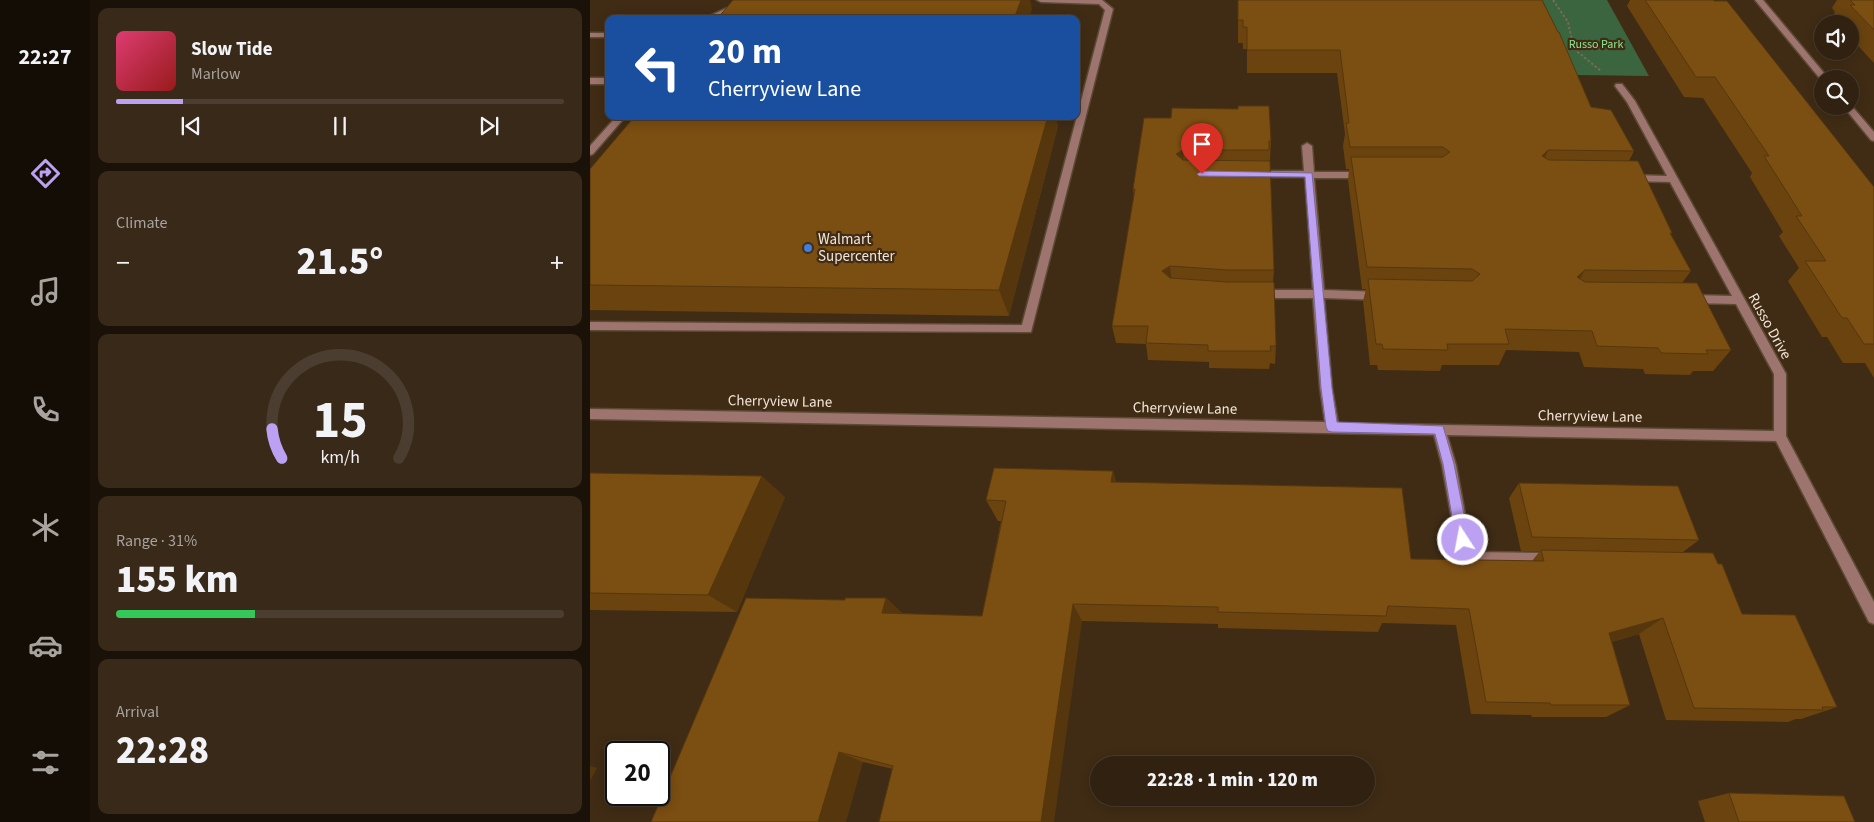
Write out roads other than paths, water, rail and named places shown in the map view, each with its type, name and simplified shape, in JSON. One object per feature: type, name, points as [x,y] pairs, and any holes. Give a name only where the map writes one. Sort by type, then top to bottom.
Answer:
[{"type":"street","points":[[715,15],[740,3],[755,0]]},
{"type":"street","points":[[590,326],[1027,329],[1109,9],[1101,2],[1041,0]]},
{"type":"street","points":[[1759,0],[1817,70]]},
{"type":"street","points":[[590,35],[605,35]]},
{"type":"street","points":[[590,81],[605,81]]},
{"type":"street","name":"Russo Drive","points":[[1619,86],[1630,100],[1674,178],[1780,374],[1780,436],[1874,617]]},
{"type":"street","points":[[1855,115],[1874,138]]},
{"type":"street","points":[[590,152],[618,120]]},
{"type":"street","points":[[1307,146],[1326,388],[1332,427]]},
{"type":"street","points":[[1242,174],[1378,175]]},
{"type":"street","points":[[1618,178],[1674,178]]},
{"type":"street","points":[[1245,294],[1392,296]]},
{"type":"street","points":[[1679,299],[1739,300]]},
{"type":"street","name":"Cherryview Lane","points":[[590,414],[1780,436]]},
{"type":"street","points":[[1439,429],[1448,464],[1466,559],[1563,561]]},
{"type":"place","name":"Walmart Supercenter","points":[[808,248]]},
{"type":"park label","name":"Russo Park","points":[[1596,44]]}]
